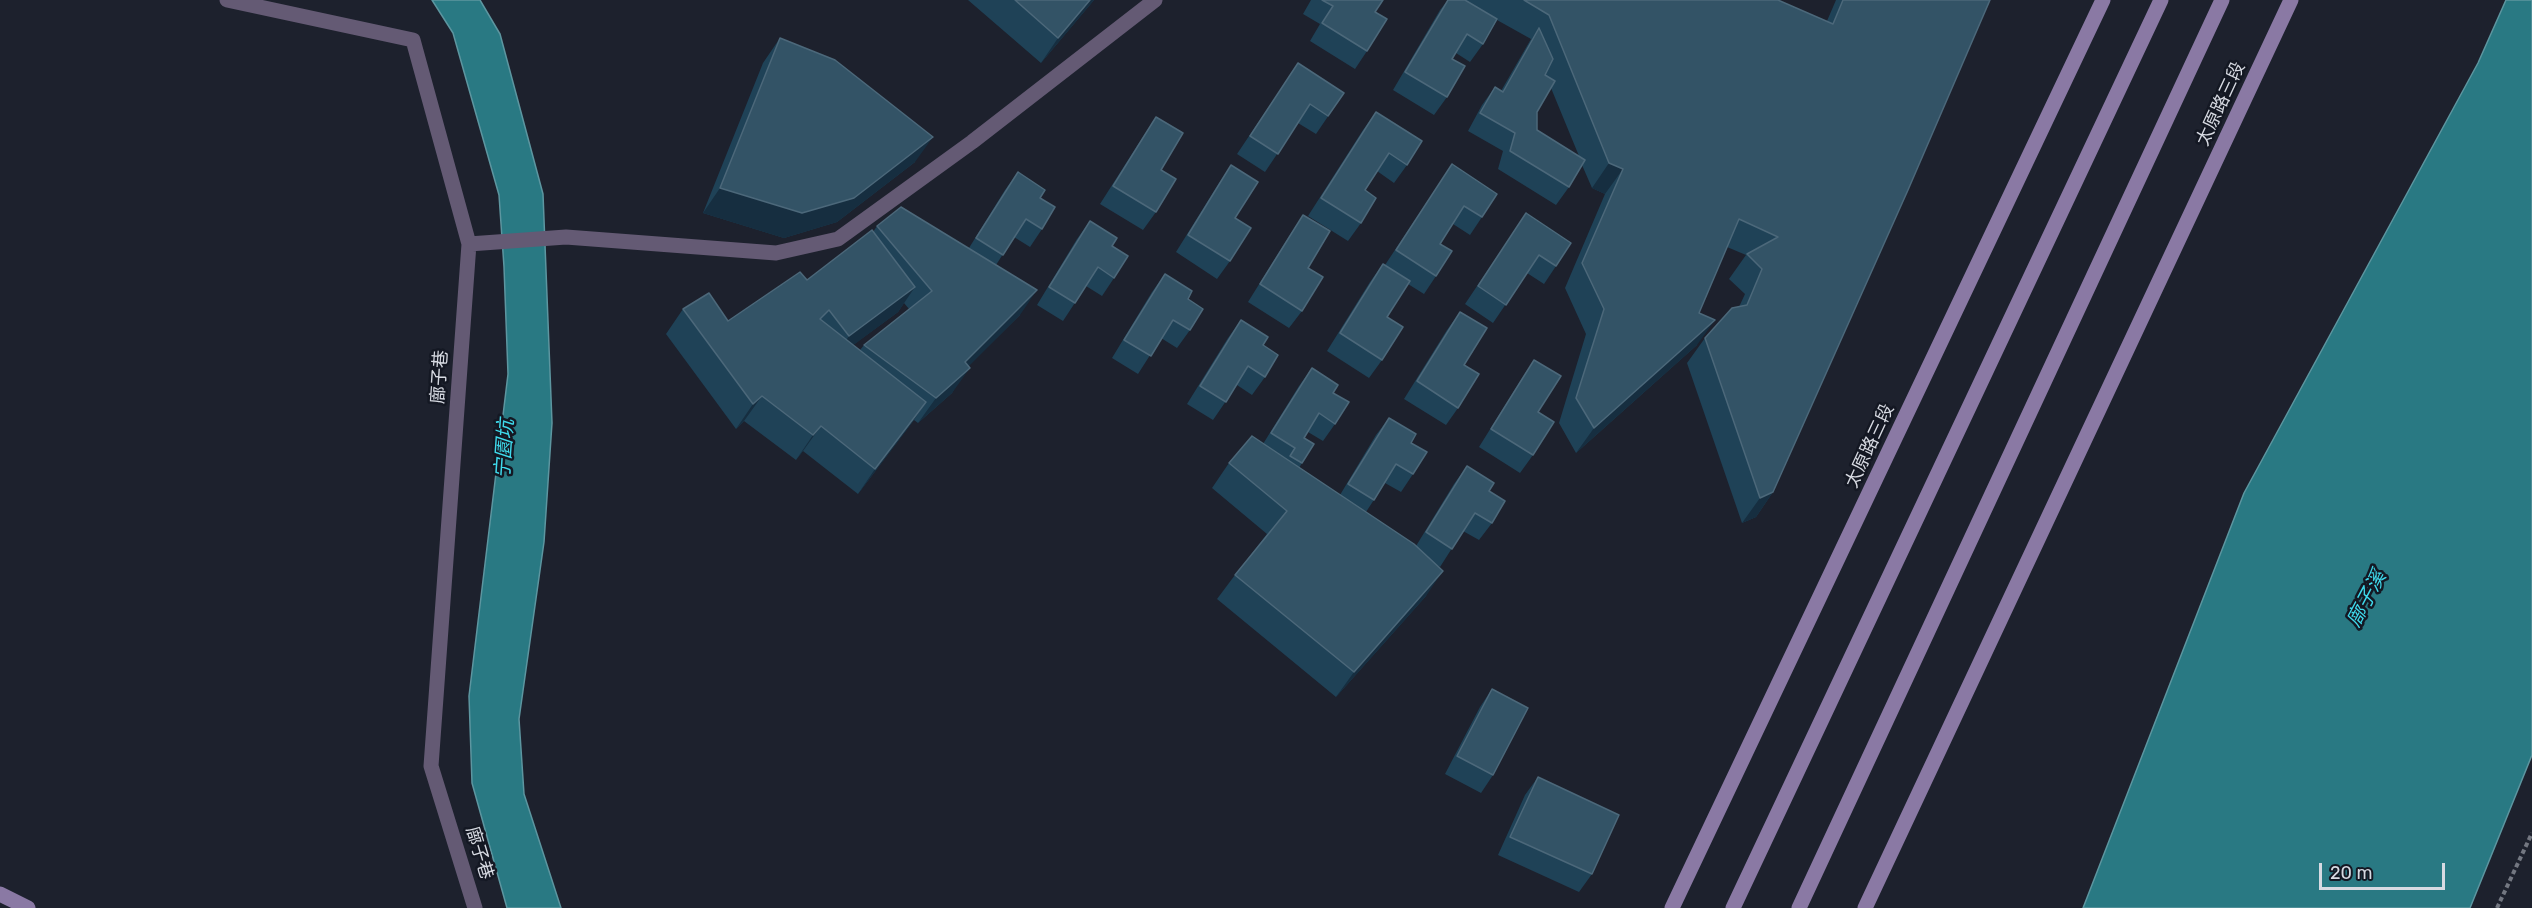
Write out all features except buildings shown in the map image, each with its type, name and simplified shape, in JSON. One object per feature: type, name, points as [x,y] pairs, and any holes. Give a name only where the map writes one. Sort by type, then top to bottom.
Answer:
[{"type":"main road","name":"太原路三段","points":[[1672,908],[2103,0]]},
{"type":"main road","points":[[1733,908],[2161,0]]},
{"type":"main road","points":[[1799,908],[2222,0]]},
{"type":"main road","name":"太原路三段","points":[[1865,908],[2291,0]]},
{"type":"main road","points":[[0,894],[28,908]]},
{"type":"lane","name":"廍子巷","points":[[226,0],[413,40],[469,244],[431,766],[476,908]]},
{"type":"lane","points":[[469,244],[566,237],[776,253],[838,239],[972,142],[1155,0]]},
{"type":"path","points":[[2497,908],[2532,833]]},
{"type":"water","name":"宁園坑","points":[[432,0],[480,0],[500,34],[543,194],[552,423],[544,542],[519,719],[524,794],[561,908],[507,908],[472,783],[469,696],[508,374],[504,267],[499,195],[453,33]]},
{"type":"water","name":"廍子溪","points":[[2506,0],[2532,0],[2532,755],[2470,908],[2083,908],[2244,493],[2478,63]]}]
